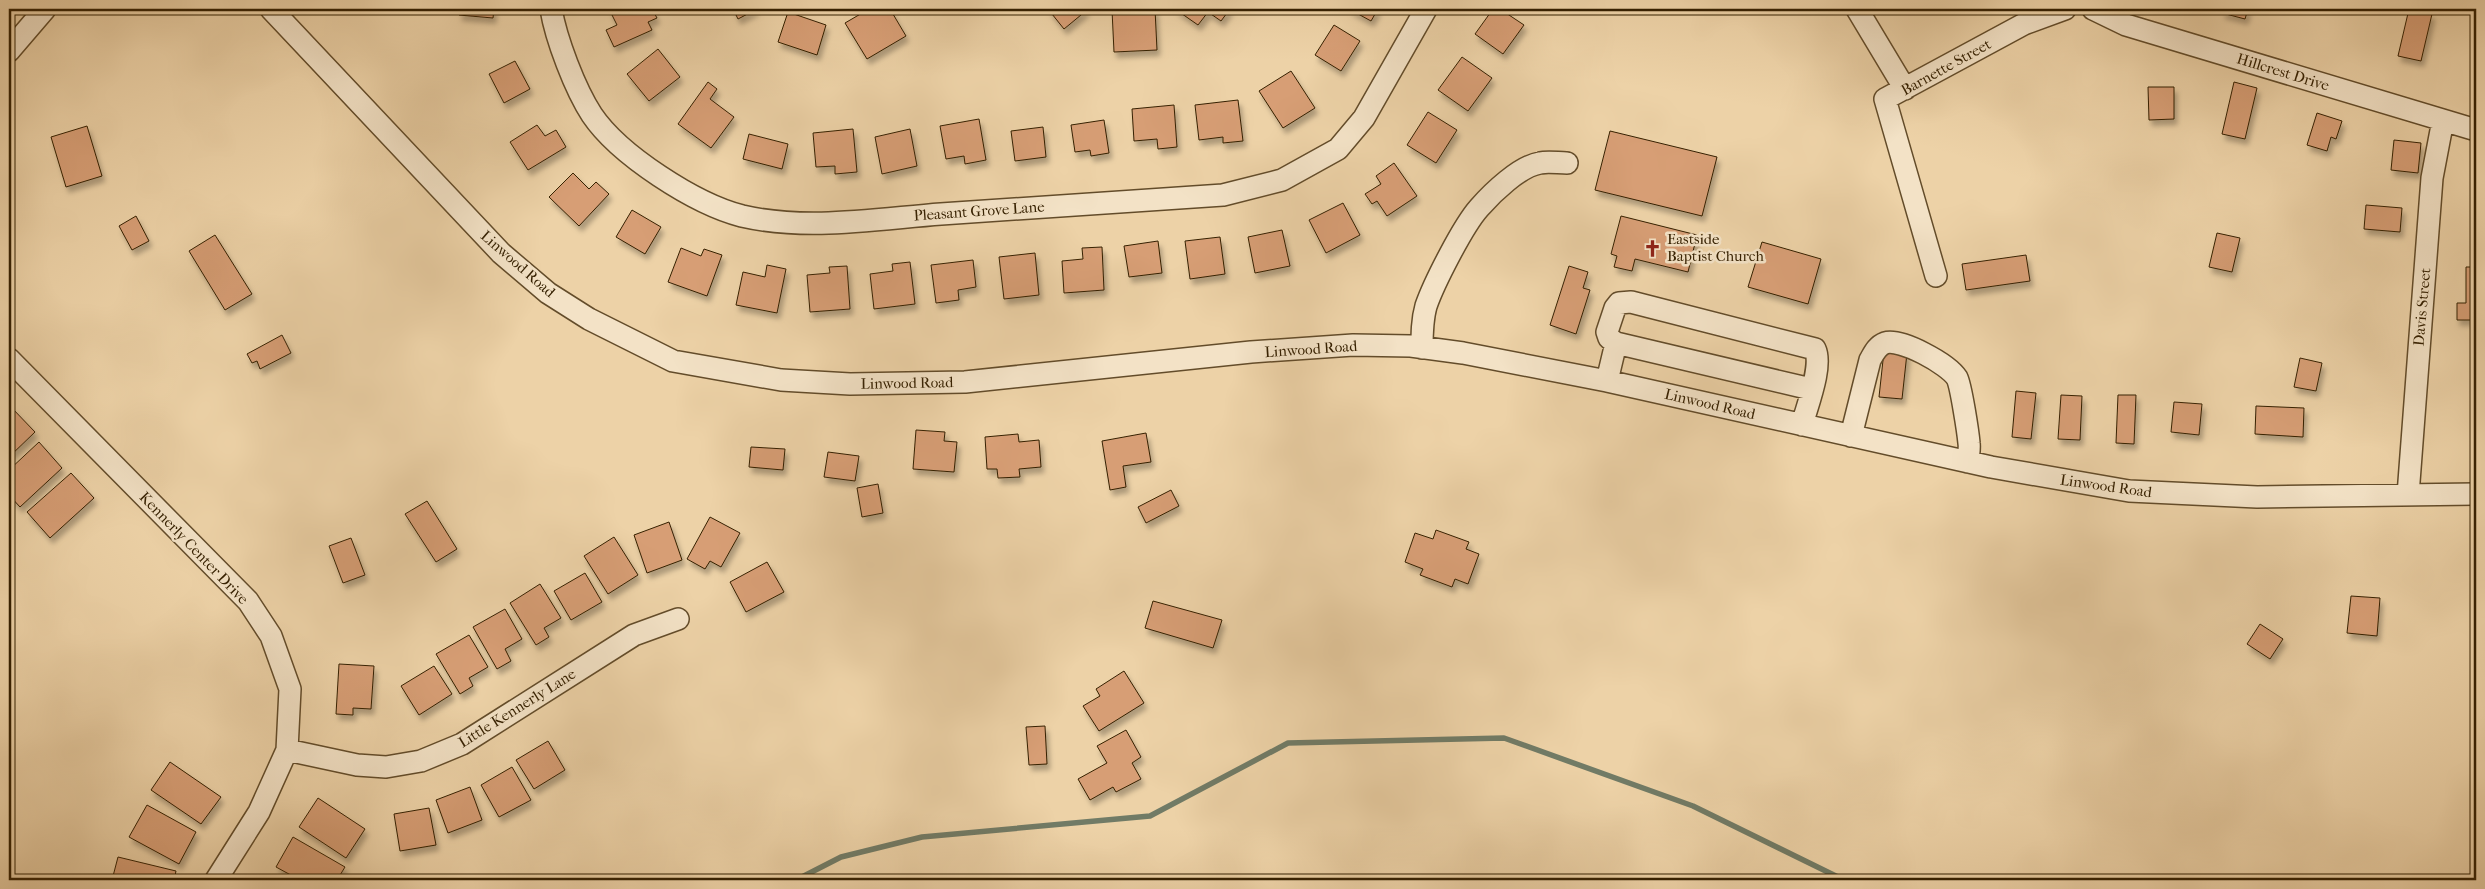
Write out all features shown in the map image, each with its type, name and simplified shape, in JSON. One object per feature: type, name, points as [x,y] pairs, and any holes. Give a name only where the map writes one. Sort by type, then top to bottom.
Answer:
[{"type":"street","points":[[9,51],[45,9]]},
{"type":"street","name":"Linwood Road","points":[[271,9],[501,253],[548,293],[589,319],[673,361],[781,380],[850,384],[965,382],[1260,352],[1353,345],[1422,348],[1463,353],[1607,382],[1968,462],[2129,491],[2257,497],[2476,494]]},
{"type":"street","name":"Pleasant Grove Lane","points":[[551,9],[563,54],[591,114],[623,150],[662,177],[710,203],[742,216],[811,224],[1223,195],[1282,180],[1338,149],[1364,118],[1426,9]]},
{"type":"street","points":[[1857,9],[1905,89]]},
{"type":"street","name":"Barnette Street","points":[[1936,276],[1885,99],[2024,24],[2065,9]]},
{"type":"street","name":"Hillcrest Drive","points":[[2093,9],[2126,25],[2476,130]]},
{"type":"street","name":"Davis Street","points":[[2408,495],[2432,178],[2443,120]]},
{"type":"street","points":[[1422,348],[1422,330],[1426,306],[1449,258],[1478,209],[1498,188],[1527,168],[1540,163],[1567,163]]},
{"type":"street","points":[[1802,425],[1811,389],[1819,357],[1815,349],[1631,302],[1619,304],[1615,308],[1607,332],[1609,338],[1616,342],[1811,389]]},
{"type":"street","points":[[1607,382],[1616,342]]},
{"type":"street","points":[[1851,436],[1870,360],[1876,349],[1884,344],[1894,342],[1915,349],[1947,369],[1957,378],[1970,445],[1968,462]]},
{"type":"street","name":"Kennerly Center Drive","points":[[9,360],[248,601],[271,636],[290,689],[288,750],[259,812],[216,880]]},
{"type":"street","name":"Little Kennerly Lane","points":[[288,750],[357,766],[386,767],[422,760],[462,744],[634,635],[678,620]]},
{"type":"building","points":[[460,9],[494,9],[493,18],[459,15]]},
{"type":"building","points":[[609,9],[652,9],[657,18],[648,22],[652,30],[614,47],[606,30],[617,25]]},
{"type":"building","points":[[733,9],[757,9],[738,19]]},
{"type":"building","points":[[869,9],[890,9],[906,36],[867,59],[845,23]]},
{"type":"building","points":[[1048,9],[1086,9],[1087,10],[1064,29]]},
{"type":"building","points":[[1155,9],[1157,50],[1114,52],[1112,10]]},
{"type":"building","points":[[1175,9],[1230,9],[1221,21],[1208,12],[1198,25]]},
{"type":"building","points":[[1349,9],[1378,9],[1371,21]]},
{"type":"building","points":[[1493,9],[1500,9],[1524,25],[1503,54],[1475,34]]},
{"type":"building","points":[[2223,9],[2248,9],[2245,19],[2222,13]]},
{"type":"building","points":[[2409,9],[2432,14],[2421,61],[2398,56]]},
{"type":"building","points":[[788,12],[826,25],[817,55],[778,42]]},
{"type":"building","points":[[1334,25],[1360,41],[1341,71],[1315,55]]},
{"type":"building","points":[[658,49],[680,77],[649,101],[627,74]]},
{"type":"building","points":[[1462,57],[1492,78],[1468,111],[1438,90]]},
{"type":"building","points":[[515,61],[530,89],[504,103],[489,74]]},
{"type":"building","points":[[1291,71],[1315,108],[1283,128],[1259,91]]},
{"type":"building","points":[[708,82],[717,89],[710,99],[734,117],[711,148],[678,124]]},
{"type":"building","points":[[2234,82],[2257,88],[2245,139],[2222,134]]},
{"type":"building","points":[[2148,87],[2174,87],[2174,119],[2149,120]]},
{"type":"building","points":[[1238,100],[1243,141],[1223,143],[1223,137],[1199,140],[1195,105]]},
{"type":"building","points":[[1174,105],[1177,147],[1158,149],[1157,139],[1134,141],[1132,109]]},
{"type":"building","points":[[1428,112],[1457,130],[1436,163],[1407,145]]},
{"type":"building","points":[[2317,113],[2342,121],[2336,139],[2331,137],[2327,151],[2307,145]]},
{"type":"building","points":[[979,119],[986,160],[965,164],[964,156],[946,159],[940,126]]},
{"type":"building","points":[[1104,120],[1109,153],[1091,156],[1090,150],[1075,152],[1071,125]]},
{"type":"building","points":[[537,125],[545,136],[556,130],[566,147],[528,170],[510,142]]},
{"type":"building","points":[[87,126],[102,176],[66,187],[51,137]]},
{"type":"building","points":[[1043,127],[1046,157],[1015,161],[1011,131]]},
{"type":"building","points":[[853,129],[857,172],[835,174],[835,166],[816,167],[813,133]]},
{"type":"building","points":[[910,129],[917,166],[882,174],[875,137]]},
{"type":"building","points":[[1610,131],[1717,157],[1702,216],[1595,190]]},
{"type":"building","points":[[749,134],[788,144],[782,169],[743,159]]},
{"type":"building","points":[[2394,140],[2421,143],[2418,173],[2391,170]]},
{"type":"building","points":[[1394,163],[1417,196],[1387,216],[1377,201],[1372,204],[1365,194],[1381,184],[1376,176]]},
{"type":"building","points":[[573,173],[589,189],[596,182],[609,194],[579,226],[549,197]]},
{"type":"building","points":[[1343,203],[1360,235],[1326,253],[1309,220]]},
{"type":"building","points":[[2366,205],[2402,208],[2400,232],[2364,229]]},
{"type":"building","points":[[632,210],[661,227],[645,254],[616,237]]},
{"type":"building","points":[[136,216],[149,241],[132,250],[119,226]]},
{"type":"building","points":[[1621,216],[1697,235],[1688,272],[1635,259],[1632,271],[1614,267],[1617,256],[1611,254]]},
{"type":"building","points":[[1282,230],[1290,266],[1255,273],[1248,237]]},
{"type":"building","points":[[2217,233],[2240,238],[2232,272],[2209,267]]},
{"type":"building","points":[[215,235],[252,294],[225,310],[189,251]]},
{"type":"building","points":[[1220,237],[1225,274],[1190,279],[1185,241]]},
{"type":"building","points":[[1158,241],[1162,273],[1129,277],[1124,246]]},
{"type":"building","points":[[1762,242],[1821,259],[1808,304],[1748,287]]},
{"type":"building","points":[[1102,247],[1104,290],[1064,293],[1062,261],[1083,259],[1082,248]]},
{"type":"building","points":[[681,248],[701,256],[704,249],[722,255],[707,296],[668,282]]},
{"type":"building","points":[[1035,253],[1039,295],[1004,299],[999,257]]},
{"type":"building","points":[[2026,255],[2030,281],[1966,290],[1962,264]]},
{"type":"building","points":[[973,260],[976,287],[958,290],[959,300],[936,303],[931,265]]},
{"type":"building","points":[[910,262],[915,304],[874,309],[870,274],[893,271],[892,264]]},
{"type":"building","points":[[767,265],[786,269],[777,313],[736,305],[743,272],[765,277]]},
{"type":"building","points":[[847,266],[850,309],[810,312],[807,275],[830,273],[829,267]]},
{"type":"building","points":[[1569,266],[1588,272],[1583,288],[1590,290],[1576,334],[1550,325]]},
{"type":"building","points":[[2466,267],[2476,267],[2476,320],[2457,320],[2457,303],[2466,303]]},
{"type":"building","points":[[282,335],[291,353],[260,369],[257,361],[252,363],[247,354]]},
{"type":"building","points":[[1884,351],[1907,353],[1902,399],[1879,397]]},
{"type":"building","points":[[2300,358],[2322,363],[2316,391],[2294,387]]},
{"type":"building","points":[[2016,391],[2036,393],[2031,439],[2012,437]]},
{"type":"building","points":[[2061,395],[2082,396],[2080,440],[2058,439]]},
{"type":"building","points":[[2118,395],[2136,395],[2134,444],[2116,443]]},
{"type":"building","points":[[2174,402],[2202,404],[2199,435],[2171,432]]},
{"type":"building","points":[[2256,406],[2304,408],[2303,437],[2255,434]]},
{"type":"building","points":[[11,407],[35,432],[9,457],[9,409]]},
{"type":"building","points":[[916,430],[945,432],[944,441],[957,442],[954,472],[913,469]]},
{"type":"building","points":[[1146,433],[1151,462],[1123,466],[1126,487],[1110,490],[1102,441]]},
{"type":"building","points":[[1018,434],[1019,442],[1039,440],[1041,467],[1019,469],[1020,477],[998,478],[997,469],[987,469],[985,437]]},
{"type":"building","points":[[39,442],[62,468],[20,507],[9,495],[9,470]]},
{"type":"building","points":[[751,447],[785,449],[783,470],[749,467]]},
{"type":"building","points":[[828,452],[859,456],[855,481],[824,477]]},
{"type":"building","points":[[71,473],[94,498],[50,538],[27,512]]},
{"type":"building","points":[[878,484],[883,513],[862,517],[857,488]]},
{"type":"building","points":[[1171,490],[1179,506],[1146,523],[1138,507]]},
{"type":"building","points":[[427,501],[457,549],[436,562],[405,514]]},
{"type":"building","points":[[710,517],[740,533],[721,567],[710,561],[705,569],[687,559]]},
{"type":"building","points":[[669,522],[682,560],[647,573],[634,535]]},
{"type":"building","points":[[1436,530],[1469,542],[1466,549],[1479,554],[1468,584],[1455,579],[1452,587],[1420,575],[1423,569],[1405,562],[1415,533],[1433,539]]},
{"type":"building","points":[[614,537],[638,575],[608,594],[584,556]]},
{"type":"building","points":[[351,538],[365,575],[343,583],[329,546]]},
{"type":"building","points":[[767,562],[784,592],[746,612],[730,582]]},
{"type":"building","points":[[2474,564],[2476,564],[2476,601],[2471,600]]},
{"type":"building","points":[[585,573],[602,602],[571,620],[554,591]]},
{"type":"building","points":[[540,584],[561,618],[544,628],[549,637],[536,645],[510,603]]},
{"type":"building","points":[[2351,596],[2380,598],[2377,636],[2347,633]]},
{"type":"building","points":[[1153,601],[1222,620],[1213,648],[1145,628]]},
{"type":"building","points":[[505,609],[522,639],[505,649],[511,661],[497,669],[473,627]]},
{"type":"building","points":[[2260,624],[2283,639],[2270,659],[2247,644]]},
{"type":"building","points":[[469,635],[488,667],[469,678],[473,686],[460,694],[436,654]]},
{"type":"building","points":[[339,664],[374,666],[371,709],[353,708],[353,715],[336,714]]},
{"type":"building","points":[[434,666],[452,694],[419,715],[401,686]]},
{"type":"building","points":[[1124,671],[1144,703],[1099,731],[1083,706],[1100,696],[1096,689]]},
{"type":"building","points":[[1045,726],[1047,764],[1029,765],[1026,727]]},
{"type":"building","points":[[1126,730],[1141,757],[1132,763],[1141,779],[1116,792],[1113,787],[1090,800],[1078,779],[1107,763],[1097,746]]},
{"type":"building","points":[[548,741],[565,770],[534,789],[516,760]]},
{"type":"building","points":[[170,762],[221,797],[201,824],[151,790]]},
{"type":"building","points":[[512,767],[531,800],[499,817],[481,785]]},
{"type":"building","points":[[470,787],[482,820],[448,833],[436,800]]},
{"type":"building","points":[[318,798],[365,829],[346,858],[299,827]]},
{"type":"building","points":[[147,805],[196,832],[179,864],[129,837]]},
{"type":"building","points":[[429,808],[436,845],[400,851],[394,814]]},
{"type":"building","points":[[293,837],[345,867],[337,880],[300,880],[276,867]]},
{"type":"building","points":[[118,857],[176,871],[174,880],[112,880]]},
{"type":"waterway","points":[[796,880],[841,857],[922,837],[1150,816],[1288,743],[1504,738],[1693,806],[1844,880]]},
{"type":"place","name":"Eastside Baptist Church","points":[[1653,248]]}]
